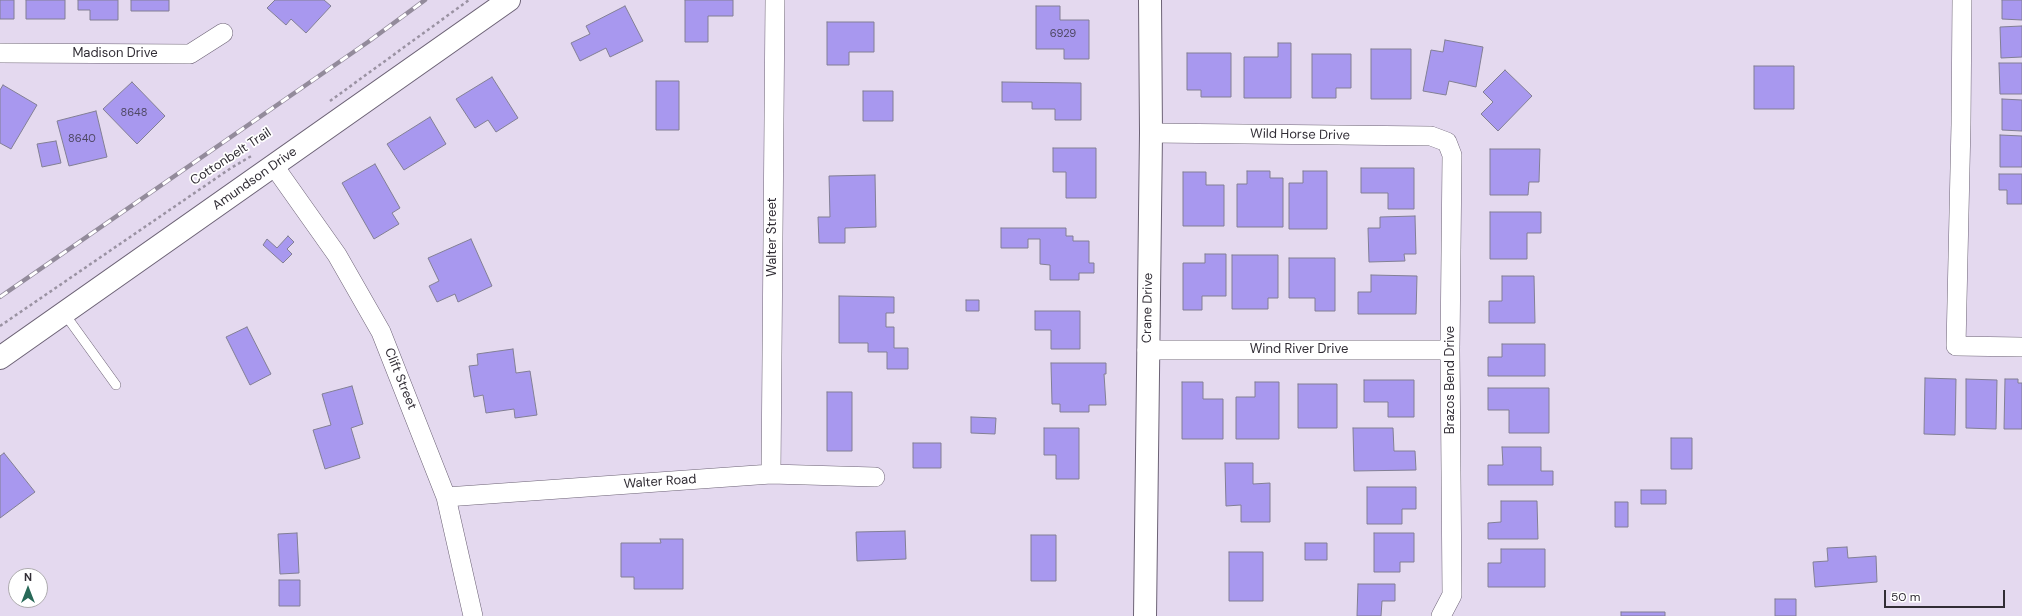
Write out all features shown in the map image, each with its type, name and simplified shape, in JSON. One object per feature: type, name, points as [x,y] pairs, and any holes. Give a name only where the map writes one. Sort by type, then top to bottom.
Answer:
[{"type":"street","name":"Amundson Drive","points":[[0,358],[509,0]]},
{"type":"street","name":"Walter Street","points":[[771,474],[774,0]]},
{"type":"street","name":"Crane Drive","points":[[1145,616],[1147,350],[1152,133],[1150,0]]},
{"type":"street","points":[[1962,0],[1962,124],[1956,346],[2022,347]]},
{"type":"street","name":"Madison Drive","points":[[0,53],[190,54],[223,33]]},
{"type":"street","name":"Wild Horse Drive","points":[[1152,133],[1431,136],[1447,142]]},
{"type":"street","name":"Brazos Bend Drive","points":[[1441,616],[1452,595],[1450,350],[1452,155],[1447,142]]},
{"type":"street","name":"Clift Street","points":[[274,166],[337,255],[381,332],[446,497],[473,616]]},
{"type":"street","name":"Wind River Drive","points":[[1147,350],[1450,350]]},
{"type":"street","name":"Walter Road","points":[[446,497],[771,474],[875,477]]},
{"type":"lane","points":[[64,313],[116,385]]},
{"type":"path","points":[[324,105],[469,0]]},
{"type":"path","name":"Cottonbelt Trail","points":[[0,326],[231,168],[255,154]]},
{"type":"building","points":[[0,0],[14,0],[14,19],[0,19]]},
{"type":"building","points":[[26,0],[65,0],[65,19],[26,19]]},
{"type":"building","points":[[78,0],[118,0],[118,20],[90,20],[90,10],[78,10]]},
{"type":"building","points":[[131,0],[169,0],[169,11],[131,11]]},
{"type":"building","points":[[275,0],[324,0],[331,6],[306,33],[291,19],[286,25],[267,8]]},
{"type":"building","points":[[685,0],[733,0],[733,16],[708,16],[708,42],[685,42]]},
{"type":"building","points":[[2002,0],[2022,0],[2022,20],[2002,19]]},
{"type":"building","points":[[625,6],[643,41],[610,57],[606,48],[580,61],[571,43],[590,34],[586,26]]},
{"type":"building","points":[[1036,6],[1060,6],[1060,20],[1089,20],[1089,59],[1064,59],[1064,49],[1036,49]]},
{"type":"building","points":[[827,22],[874,22],[874,52],[849,52],[849,65],[827,65]]},
{"type":"building","points":[[2022,26],[2022,57],[2001,58],[2000,27]]},
{"type":"building","points":[[1445,40],[1483,47],[1476,87],[1449,81],[1446,95],[1423,91],[1431,50],[1443,52]]},
{"type":"building","points":[[1278,43],[1291,43],[1291,98],[1244,98],[1244,57],[1278,57]]},
{"type":"building","points":[[1371,49],[1411,49],[1411,99],[1371,99]]},
{"type":"building","points":[[1187,53],[1231,53],[1231,97],[1201,97],[1201,90],[1187,90]]},
{"type":"building","points":[[1312,54],[1351,54],[1351,88],[1336,88],[1336,98],[1312,98]]},
{"type":"building","points":[[1999,63],[2022,63],[2022,94],[2000,94]]},
{"type":"building","points":[[1754,66],[1794,66],[1794,109],[1754,109]]},
{"type":"building","points":[[1505,70],[1532,96],[1498,131],[1481,114],[1493,102],[1483,92]]},
{"type":"building","points":[[492,77],[518,118],[496,132],[488,120],[475,128],[456,99]]},
{"type":"building","points":[[656,81],[679,81],[679,130],[656,130]]},
{"type":"building","points":[[132,82],[165,116],[137,144],[103,109]]},
{"type":"building","points":[[1002,82],[1081,83],[1081,120],[1055,120],[1055,109],[1032,109],[1032,102],[1002,102]]},
{"type":"building","points":[[3,85],[37,105],[11,149],[0,143],[0,90]]},
{"type":"building","points":[[863,91],[893,91],[893,121],[863,121]]},
{"type":"building","points":[[2002,99],[2022,100],[2022,131],[2002,130]]},
{"type":"building","points":[[96,111],[107,157],[69,166],[57,121]]},
{"type":"building","points":[[430,117],[446,144],[404,170],[387,144]]},
{"type":"building","points":[[2000,135],[2022,136],[2022,167],[2000,167]]},
{"type":"building","points":[[56,141],[61,163],[42,167],[37,144]]},
{"type":"building","points":[[1053,148],[1096,148],[1096,198],[1066,198],[1066,172],[1053,172]]},
{"type":"building","points":[[1490,149],[1540,149],[1539,182],[1529,182],[1528,195],[1490,195]]},
{"type":"building","points":[[375,164],[400,208],[392,213],[399,224],[374,239],[342,183]]},
{"type":"building","points":[[1361,168],[1414,168],[1414,209],[1388,209],[1388,193],[1361,193]]},
{"type":"building","points":[[1247,171],[1270,171],[1270,178],[1283,178],[1283,227],[1237,227],[1237,184],[1247,184]]},
{"type":"building","points":[[1303,171],[1327,171],[1327,229],[1289,229],[1289,183],[1303,183]]},
{"type":"building","points":[[1183,172],[1206,172],[1206,185],[1224,185],[1224,226],[1183,226]]},
{"type":"building","points":[[1999,174],[2022,174],[2022,204],[2007,204],[2007,190],[1999,190]]},
{"type":"building","points":[[875,175],[876,227],[845,228],[845,243],[819,243],[818,217],[830,217],[829,176]]},
{"type":"building","points":[[1490,212],[1541,212],[1541,233],[1527,233],[1527,259],[1490,259]]},
{"type":"building","points":[[1415,216],[1416,254],[1404,254],[1405,261],[1369,262],[1368,228],[1380,228],[1380,217]]},
{"type":"building","points":[[1001,228],[1066,228],[1066,236],[1073,236],[1073,241],[1089,241],[1089,263],[1094,263],[1094,273],[1079,273],[1079,280],[1050,280],[1050,265],[1040,264],[1040,239],[1028,239],[1028,248],[1001,248]]},
{"type":"building","points":[[288,236],[294,242],[287,249],[292,254],[283,263],[263,245],[267,239],[277,248]]},
{"type":"building","points":[[471,239],[492,286],[458,302],[455,294],[437,302],[429,286],[439,281],[428,258]]},
{"type":"building","points":[[1205,254],[1226,254],[1226,296],[1202,296],[1202,310],[1183,310],[1183,263],[1205,263]]},
{"type":"building","points":[[1232,255],[1278,255],[1278,298],[1268,298],[1268,309],[1232,309]]},
{"type":"building","points":[[1289,258],[1335,258],[1335,311],[1315,311],[1315,298],[1289,298]]},
{"type":"building","points":[[1371,275],[1417,276],[1416,314],[1358,314],[1358,292],[1371,292]]},
{"type":"building","points":[[1502,276],[1534,276],[1535,323],[1489,323],[1489,301],[1502,301]]},
{"type":"building","points":[[839,296],[894,297],[894,313],[886,313],[886,327],[894,327],[894,348],[908,348],[908,369],[887,369],[887,352],[868,352],[868,343],[839,343]]},
{"type":"building","points":[[966,300],[979,300],[979,311],[966,311]]},
{"type":"building","points":[[1035,311],[1080,311],[1080,349],[1051,349],[1051,330],[1035,330]]},
{"type":"building","points":[[247,327],[271,374],[250,385],[226,337]]},
{"type":"building","points":[[1502,344],[1545,344],[1545,376],[1488,376],[1488,357],[1502,357]]},
{"type":"building","points":[[513,349],[516,373],[530,371],[537,415],[515,418],[514,409],[486,413],[483,395],[474,397],[469,366],[478,365],[477,354]]},
{"type":"building","points":[[1051,363],[1106,363],[1106,374],[1104,374],[1106,405],[1089,405],[1089,412],[1060,412],[1060,404],[1052,404]]},
{"type":"building","points":[[1925,378],[1956,379],[1955,435],[1924,434]]},
{"type":"building","points":[[1966,379],[1997,380],[1996,429],[1966,428]]},
{"type":"building","points":[[2005,379],[2018,379],[2018,383],[2022,383],[2022,429],[2004,429]]},
{"type":"building","points":[[1364,380],[1414,380],[1414,417],[1388,417],[1388,402],[1364,402]]},
{"type":"building","points":[[1182,382],[1203,382],[1203,399],[1223,399],[1223,439],[1182,439]]},
{"type":"building","points":[[1255,382],[1279,382],[1279,439],[1236,439],[1236,397],[1255,397]]},
{"type":"building","points":[[1298,384],[1337,384],[1337,428],[1298,428]]},
{"type":"building","points":[[352,386],[363,424],[351,428],[360,458],[325,469],[313,430],[331,425],[322,394]]},
{"type":"building","points":[[1488,388],[1549,388],[1549,433],[1509,433],[1509,410],[1488,410]]},
{"type":"building","points":[[827,392],[852,392],[852,451],[827,451]]},
{"type":"building","points":[[971,417],[996,418],[995,434],[971,433]]},
{"type":"building","points":[[1044,428],[1079,428],[1079,479],[1056,479],[1056,455],[1044,455]]},
{"type":"building","points":[[1353,428],[1393,428],[1394,451],[1415,451],[1416,470],[1354,471]]},
{"type":"building","points":[[1671,438],[1692,438],[1692,469],[1671,469]]},
{"type":"building","points":[[913,443],[941,443],[941,468],[913,468]]},
{"type":"building","points":[[1502,447],[1541,447],[1541,471],[1553,471],[1553,485],[1488,485],[1488,465],[1503,465]]},
{"type":"building","points":[[4,453],[35,492],[0,518],[0,456]]},
{"type":"building","points":[[1225,463],[1253,463],[1253,484],[1270,483],[1270,522],[1241,522],[1241,505],[1226,506]]},
{"type":"building","points":[[1367,487],[1416,487],[1416,509],[1402,509],[1402,524],[1367,524]]},
{"type":"building","points":[[1641,490],[1666,490],[1666,504],[1641,504]]},
{"type":"building","points":[[1501,501],[1537,501],[1538,539],[1488,539],[1488,523],[1501,522]]},
{"type":"building","points":[[1615,502],[1628,502],[1628,527],[1615,527]]},
{"type":"building","points":[[905,531],[906,559],[857,561],[856,532]]},
{"type":"building","points":[[297,533],[299,573],[280,574],[278,534]]},
{"type":"building","points":[[1374,533],[1414,533],[1414,562],[1400,562],[1400,572],[1374,572]]},
{"type":"building","points":[[1031,535],[1056,535],[1056,581],[1031,581]]},
{"type":"building","points":[[660,539],[683,539],[683,589],[634,589],[634,577],[621,577],[621,543],[661,543]]},
{"type":"building","points":[[1305,543],[1327,543],[1327,560],[1305,560]]},
{"type":"building","points":[[1847,547],[1848,558],[1876,556],[1877,582],[1815,587],[1813,562],[1828,561],[1827,548]]},
{"type":"building","points":[[1501,549],[1545,549],[1545,587],[1488,587],[1488,563],[1501,563]]},
{"type":"building","points":[[1229,552],[1263,552],[1263,601],[1229,601]]},
{"type":"building","points":[[279,580],[300,580],[300,606],[279,606]]},
{"type":"building","points":[[1358,584],[1395,584],[1395,601],[1382,601],[1381,616],[1357,616]]},
{"type":"building","points":[[1775,599],[1796,599],[1796,616],[1775,616]]},
{"type":"building","points":[[1621,612],[1665,612],[1665,616],[1621,616]]},
{"type":"railway","points":[[0,297],[368,42],[425,0]]}]
